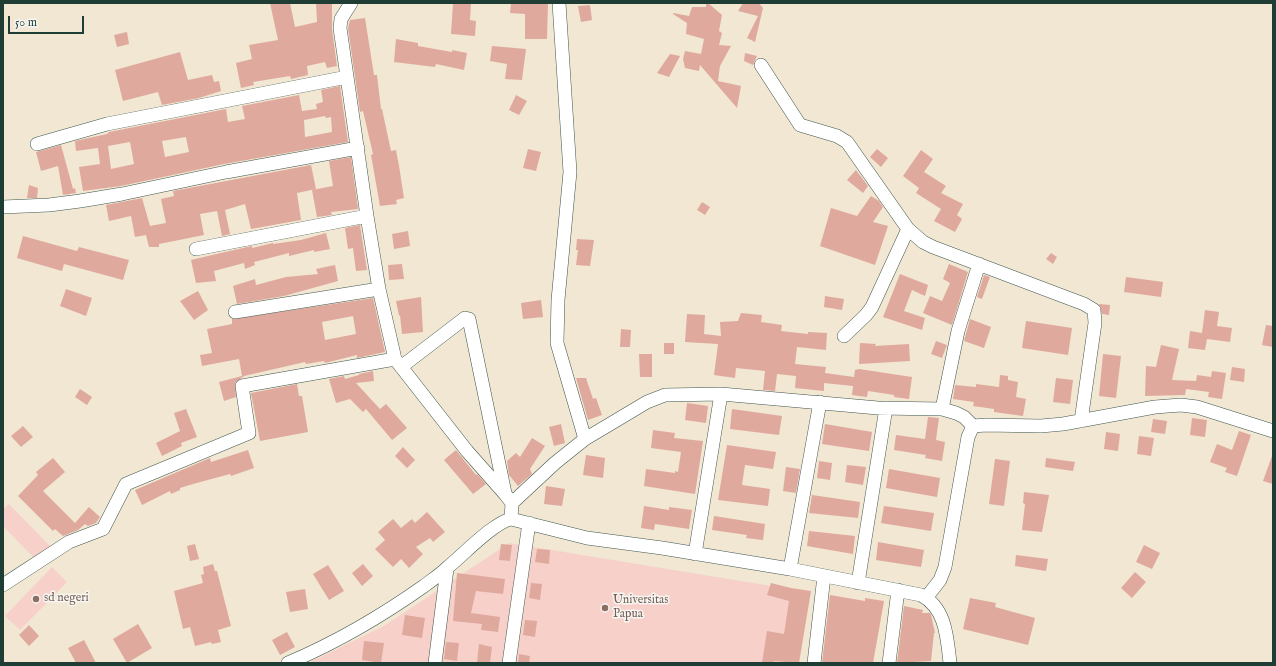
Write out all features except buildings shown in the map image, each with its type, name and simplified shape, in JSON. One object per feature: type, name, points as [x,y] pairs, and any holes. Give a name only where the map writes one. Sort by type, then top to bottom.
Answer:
[{"type":"street","points":[[351,3],[340,23],[347,77],[379,289],[398,363],[467,451],[508,499]]},
{"type":"street","points":[[559,3],[570,172],[558,300],[557,343],[585,439]]},
{"type":"street","points":[[761,65],[800,124],[837,136],[847,142],[908,229],[923,242],[1084,304],[1094,310],[1095,323],[1081,421]]},
{"type":"street","points":[[37,144],[107,124],[347,77]]},
{"type":"street","points":[[3,207],[43,206],[80,201],[358,148]]},
{"type":"street","points":[[196,249],[367,216]]},
{"type":"street","points":[[844,336],[866,315],[872,307],[908,229]]},
{"type":"street","points":[[942,409],[958,331],[978,264]]},
{"type":"street","points":[[235,312],[379,289]]},
{"type":"street","points":[[3,585],[69,542],[103,529],[126,484],[249,433],[242,386],[398,363],[465,318],[468,319],[508,499],[511,520]]},
{"type":"street","points":[[695,554],[721,394]]},
{"type":"street","points":[[508,499],[585,439],[647,402],[665,395],[721,394],[886,408],[942,409],[956,412],[964,417],[973,426],[1041,426],[1081,421],[1155,407],[1181,405],[1197,407],[1273,431]]},
{"type":"street","points":[[790,569],[820,402]]},
{"type":"street","points":[[858,583],[886,408]]},
{"type":"street","points":[[926,598],[940,580],[945,567],[968,437],[973,426]]},
{"type":"street","points":[[288,663],[322,648],[423,587],[447,569],[495,527],[505,521],[511,520],[529,523],[587,538],[790,569],[898,590],[926,598],[935,604],[940,614],[947,636],[950,663]]},
{"type":"street","points":[[509,663],[529,523]]},
{"type":"street","points":[[435,663],[447,569]]},
{"type":"street","points":[[814,663],[824,576]]},
{"type":"street","points":[[890,663],[898,590]]},
{"type":"shaded area","name":"sd negeri","points":[[9,504],[50,546],[37,561],[3,526],[3,509]]},
{"type":"shaded area","name":"Universitas Papua","points":[[509,543],[802,591],[793,663],[308,663],[384,626]]},
{"type":"shaded area","name":"sd negeri","points":[[52,567],[67,582],[20,630],[5,616]]},
{"type":"place","name":"sd negeri","points":[[36,599]]},
{"type":"place","name":"Universitas Papua","points":[[605,608]]}]
